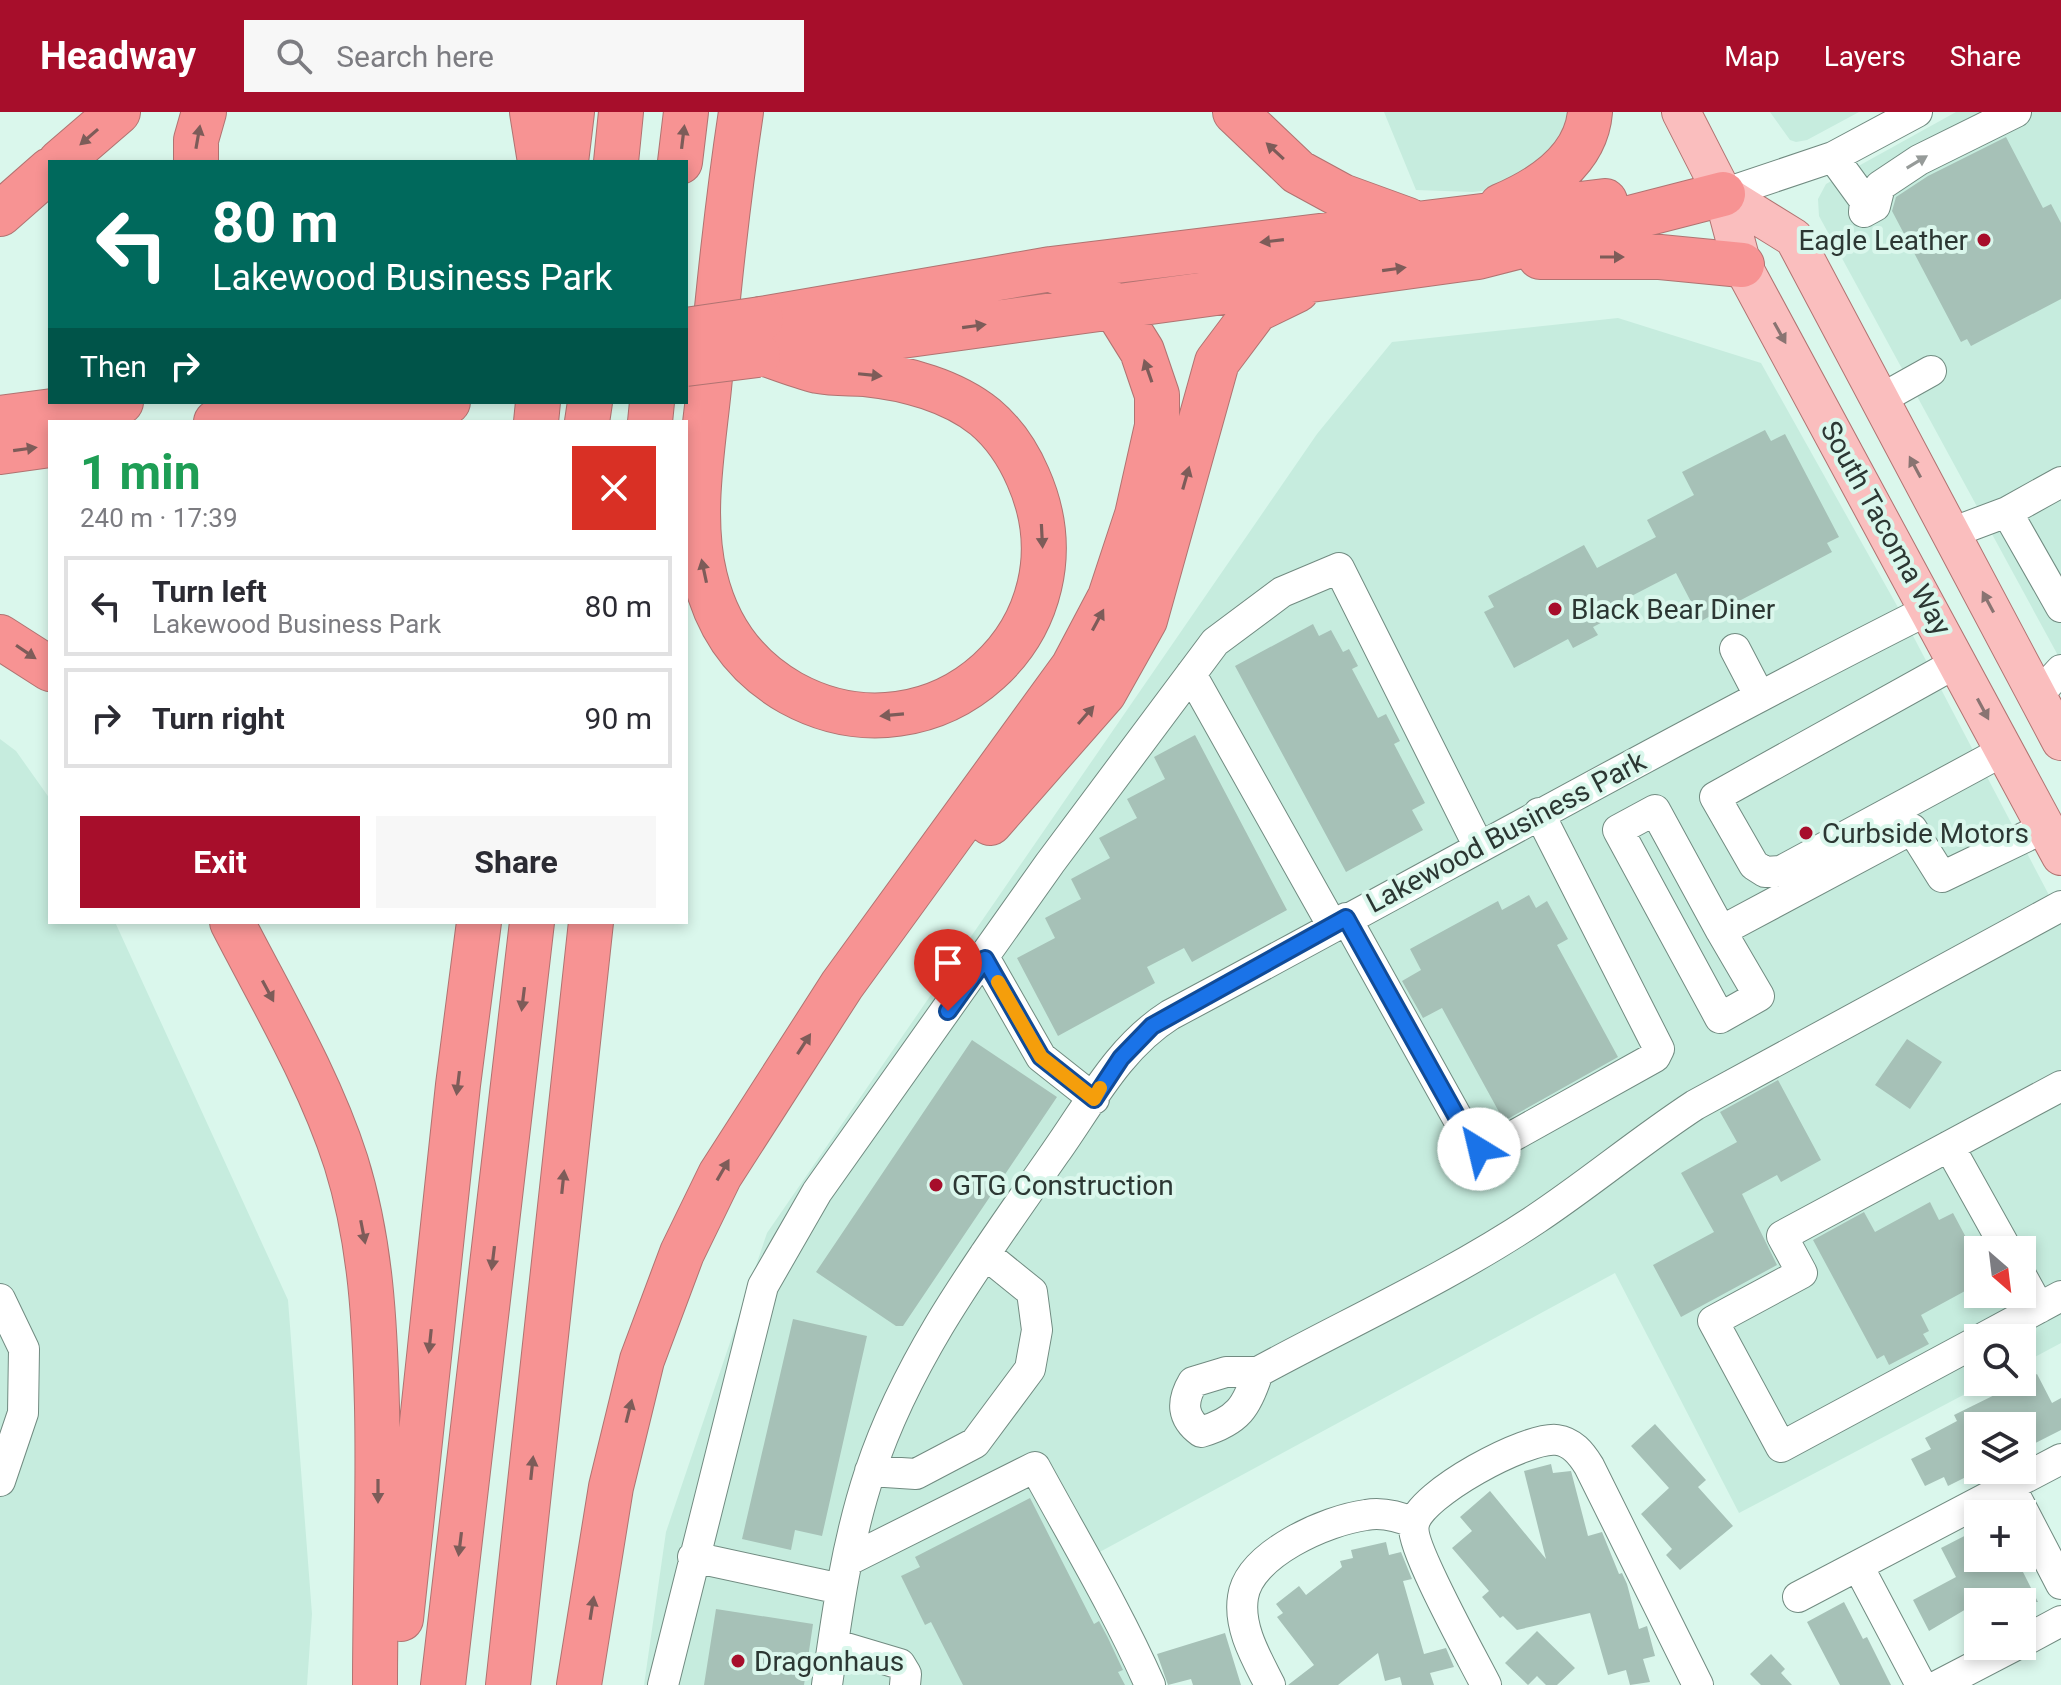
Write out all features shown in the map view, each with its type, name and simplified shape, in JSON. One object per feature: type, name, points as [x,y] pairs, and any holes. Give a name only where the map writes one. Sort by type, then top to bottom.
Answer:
[{"type":"highway","points":[[62,160],[118,112]]},
{"type":"highway","points":[[196,160],[196,140],[204,112]]},
{"type":"highway","points":[[532,112],[540,160]]},
{"type":"highway","points":[[566,160],[572,112]]},
{"type":"highway","points":[[616,160],[621,112]]},
{"type":"highway","points":[[680,160],[686,112]]},
{"type":"highway","points":[[741,112],[728,194],[701,468],[701,551],[711,597],[734,643],[756,670],[796,695],[825,708],[846,715],[890,716],[932,707],[970,689],[1007,654],[1021,631],[1039,586],[1043,558],[1041,517],[1036,496],[1021,462],[1005,437],[987,419],[969,406],[939,392],[889,378],[820,372],[762,343]]},
{"type":"highway","points":[[1235,112],[1298,172],[1342,196],[1417,223],[1477,236],[1742,265]]},
{"type":"highway","points":[[1477,236],[1569,160],[1589,125],[1590,112]]},
{"type":"highway","points":[[0,214],[48,172]]},
{"type":"highway","points":[[688,330],[762,343],[1114,306],[1317,280],[1622,198],[1723,194]]},
{"type":"highway","points":[[688,363],[1051,269],[1417,223]]},
{"type":"highway","points":[[579,1685],[611,1487],[642,1360],[682,1253],[720,1175],[842,985],[1073,667],[1110,597],[1137,515],[1157,426],[1157,395],[1142,351],[1114,306],[1089,287],[1051,269]]},
{"type":"highway","points":[[842,985],[1035,774],[1104,693],[1145,620],[1217,362],[1256,310],[1317,280]]},
{"type":"highway","points":[[0,418],[106,404]]},
{"type":"highway","points":[[233,420],[365,404]]},
{"type":"highway","points":[[399,420],[443,404]]},
{"type":"highway","points":[[0,452],[48,445]]},
{"type":"highway","points":[[0,637],[48,668]]},
{"type":"highway","points":[[233,924],[328,1113],[347,1164],[363,1230],[374,1302],[376,1341],[378,1493],[375,1685]]},
{"type":"highway","points":[[394,1685],[448,1176],[479,924]]},
{"type":"highway","points":[[443,1685],[532,924]]},
{"type":"highway","points":[[508,1685],[591,924]]},
{"type":"main road","name":"South Tacoma Way","points":[[1681,112],[1723,194],[1742,265],[2053,842]]},
{"type":"main road","name":"South Tacoma Way","points":[[1723,194],[1794,238],[1951,533],[2049,683],[2061,741]]},
{"type":"street","points":[[1833,157],[1865,201],[1864,212],[1875,206],[1880,186],[1893,177],[1932,153],[2016,112]]},
{"type":"street","points":[[1723,194],[1833,157],[1900,116]]},
{"type":"street","points":[[1879,400],[1931,371]]},
{"type":"street","points":[[1951,533],[2007,512],[2061,482]]},
{"type":"street","points":[[2007,512],[2061,607]]},
{"type":"street","points":[[663,1685],[763,1286],[817,1192],[985,959],[1050,863],[1215,642],[1282,592],[1339,568],[1478,845]]},
{"type":"street","name":"Lakewood Business Park","points":[[827,1685],[844,1575],[870,1471],[895,1408],[921,1356],[985,1254],[1121,1058],[1152,1026],[1478,845],[1759,695],[1930,609]]},
{"type":"street","points":[[1735,649],[1759,695]]},
{"type":"street","points":[[1958,662],[1715,797],[1754,865],[1765,872],[1781,871],[2005,750]]},
{"type":"street","points":[[1191,674],[1472,1144],[1479,1149],[1490,1149],[1655,1057],[1659,1049],[1539,813]]},
{"type":"street","points":[[1655,810],[1721,931],[1759,996],[1720,1018],[1618,830],[1655,810]]},
{"type":"street","points":[[1721,931],[1912,829],[1942,877],[2053,842]]},
{"type":"street","points":[[1258,1372],[1524,1227],[1695,1105],[2061,906]]},
{"type":"street","points":[[985,959],[1041,1057],[1094,1099]]},
{"type":"street","points":[[1964,1348],[1781,1447],[1713,1321],[1802,1273],[1782,1236],[2061,1086]]},
{"type":"street","points":[[1949,1146],[1999,1236]]},
{"type":"street","points":[[870,1471],[916,1474],[975,1443],[1030,1369],[1037,1330],[1032,1292],[985,1254]]},
{"type":"street","points":[[0,1299],[24,1349],[23,1413],[0,1481]]},
{"type":"street","points":[[2008,1324],[2050,1302]]},
{"type":"street","points":[[1486,1685],[1419,1550],[1414,1523],[1421,1510],[1434,1498],[1508,1453],[1544,1440],[1565,1442],[1579,1452],[1589,1466],[1698,1685]]},
{"type":"street","points":[[1798,1597],[2061,1459]]},
{"type":"street","points":[[693,1557],[844,1575],[1035,1467],[1123,1623],[1150,1685]]},
{"type":"street","points":[[2010,1486],[2061,1584]]},
{"type":"street","points":[[1270,1685],[1246,1633],[1242,1598],[1252,1574],[1283,1547],[1314,1532],[1367,1514],[1394,1515],[1414,1523]]},
{"type":"street","points":[[1858,1566],[1921,1685]]},
{"type":"street","points":[[2036,1634],[2061,1621]]},
{"type":"street","points":[[833,1644],[900,1664],[906,1674],[905,1685]]},
{"type":"street","points":[[1939,1685],[1987,1660]]},
{"type":"shaded area","points":[[1384,112],[1572,112],[1567,129],[1548,158],[1490,190],[1473,192],[1416,190]]},
{"type":"shaded area","points":[[1770,112],[1859,112],[1807,140],[1796,142],[1790,140]]},
{"type":"shaded area","points":[[1956,112],[2061,112],[2061,661],[1819,216],[1818,199],[1826,184]]},
{"type":"shaded area","points":[[1618,318],[1761,363],[1900,611],[2061,918],[2061,1343],[2036,1356],[2036,1324],[1964,1324],[1964,1395],[1739,1513],[1615,1273],[1096,1554],[1164,1685],[644,1685],[666,1532],[767,1233],[1317,434],[1392,342]]},
{"type":"shaded area","points":[[0,739],[16,751],[48,796],[48,924],[116,924],[288,1300],[312,1614],[307,1685],[0,1685]]},
{"type":"building","name":"Eagle Leather","points":[[2006,137],[2043,208],[2051,204],[2061,223],[2061,299],[1971,346],[1967,339],[1961,342],[1892,211],[1896,197],[1928,176]]},
{"type":"building","points":[[1765,430],[1771,441],[1785,434],[1839,537],[1827,543],[1832,552],[1701,621],[1676,573],[1616,604],[1620,613],[1593,627],[1598,635],[1573,648],[1568,639],[1514,668],[1484,612],[1494,607],[1488,596],[1584,545],[1597,568],[1656,537],[1647,520],[1694,495],[1682,472]]},
{"type":"building","points":[[1313,624],[1319,636],[1331,630],[1343,652],[1349,649],[1358,666],[1352,669],[1378,718],[1386,714],[1400,741],[1394,744],[1425,803],[1412,810],[1423,830],[1346,872],[1235,666]]},
{"type":"building","points":[[1195,735],[1287,910],[1192,962],[1184,948],[1147,967],[1155,983],[1058,1036],[1017,958],[1055,938],[1045,918],[1081,899],[1071,879],[1110,858],[1099,838],[1137,818],[1127,799],[1165,779],[1154,757]]},
{"type":"building","points":[[1529,895],[1536,908],[1547,901],[1568,939],[1557,945],[1618,1057],[1504,1121],[1442,1008],[1423,1018],[1402,981],[1421,970],[1410,949],[1498,901],[1502,910]]},
{"type":"building","points":[[1907,1039],[1942,1062],[1910,1109],[1875,1085]]},
{"type":"building","name":"GTG Construction","points":[[972,1040],[1057,1097],[903,1326],[896,1326],[816,1272]]},
{"type":"building","points":[[1778,1080],[1821,1160],[1781,1182],[1777,1175],[1742,1194],[1777,1265],[1681,1317],[1653,1265],[1714,1232],[1681,1173],[1737,1142],[1720,1112]]},
{"type":"building","points":[[1930,1202],[1939,1220],[1953,1213],[1965,1236],[1964,1292],[1921,1315],[1929,1331],[1923,1334],[1929,1344],[1889,1365],[1884,1355],[1877,1359],[1813,1240],[1864,1212],[1875,1232]]},
{"type":"building","points":[[793,1319],[867,1336],[822,1536],[795,1530],[791,1550],[742,1539]]},
{"type":"building","points":[[2036,1374],[2052,1403],[2061,1398],[2061,1430],[2036,1443],[2036,1412],[1964,1412],[1964,1478],[1948,1486],[1944,1477],[1925,1486],[1911,1459],[1931,1449],[1925,1438],[1957,1421],[1954,1415],[1992,1396],[2036,1396]]},
{"type":"building","points":[[1655,1424],[1706,1480],[1698,1487],[1733,1526],[1680,1570],[1666,1555],[1672,1549],[1641,1514],[1669,1488],[1631,1446]]},
{"type":"building","points":[[1551,1464],[1553,1473],[1571,1471],[1588,1536],[1602,1532],[1619,1574],[1622,1573],[1627,1584],[1639,1629],[1647,1626],[1655,1656],[1643,1659],[1650,1682],[1630,1685],[1626,1670],[1608,1675],[1590,1613],[1517,1630],[1503,1616],[1500,1618],[1482,1597],[1489,1591],[1452,1548],[1472,1531],[1460,1517],[1490,1491],[1546,1559],[1524,1471]]},
{"type":"building","points":[[1030,1498],[1094,1624],[1099,1621],[1108,1638],[1123,1670],[1118,1672],[1125,1685],[963,1685],[931,1622],[925,1625],[901,1576],[920,1567],[915,1557]]},
{"type":"building","points":[[1964,1536],[1964,1572],[2023,1572],[2031,1588],[1964,1588],[1964,1610],[1929,1631],[1913,1600],[1956,1577],[1941,1548]]},
{"type":"building","points":[[1386,1542],[1389,1555],[1401,1552],[1412,1579],[1403,1581],[1424,1654],[1446,1648],[1454,1667],[1430,1673],[1434,1685],[1402,1685],[1400,1677],[1385,1681],[1378,1653],[1338,1685],[1288,1685],[1314,1665],[1277,1617],[1283,1613],[1276,1604],[1299,1586],[1306,1595],[1342,1567],[1340,1561],[1353,1558],[1351,1550]]},
{"type":"building","points":[[1844,1602],[1863,1639],[1867,1637],[1891,1685],[1840,1685],[1807,1622]]},
{"type":"building","points":[[716,1609],[813,1624],[804,1685],[704,1685]]},
{"type":"building","points":[[1537,1631],[1575,1668],[1557,1685],[1546,1685],[1537,1676],[1528,1685],[1505,1663]]},
{"type":"building","points":[[1225,1633],[1241,1685],[1193,1685],[1191,1679],[1168,1685],[1157,1654]]},
{"type":"building","points":[[1771,1654],[1785,1669],[1781,1673],[1792,1685],[1761,1685],[1750,1674]]},
{"type":"slow traffic","points":[[998,982],[1041,1057],[1094,1099],[1100,1088]]},
{"type":"place","name":"Eagle Leather","points":[[1984,240]]},
{"type":"place","name":"Black Bear Diner","points":[[1555,609]]},
{"type":"place","name":"Curbside Motors","points":[[1806,833]]},
{"type":"place","name":"GTG Construction","points":[[936,1185]]},
{"type":"place","name":"Dragonhaus","points":[[738,1661]]},
{"type":"route","points":[[948,1011],[985,959],[1041,1057],[1094,1099],[1121,1058],[1152,1026],[1346,918],[1472,1144],[1479,1149]]}]
